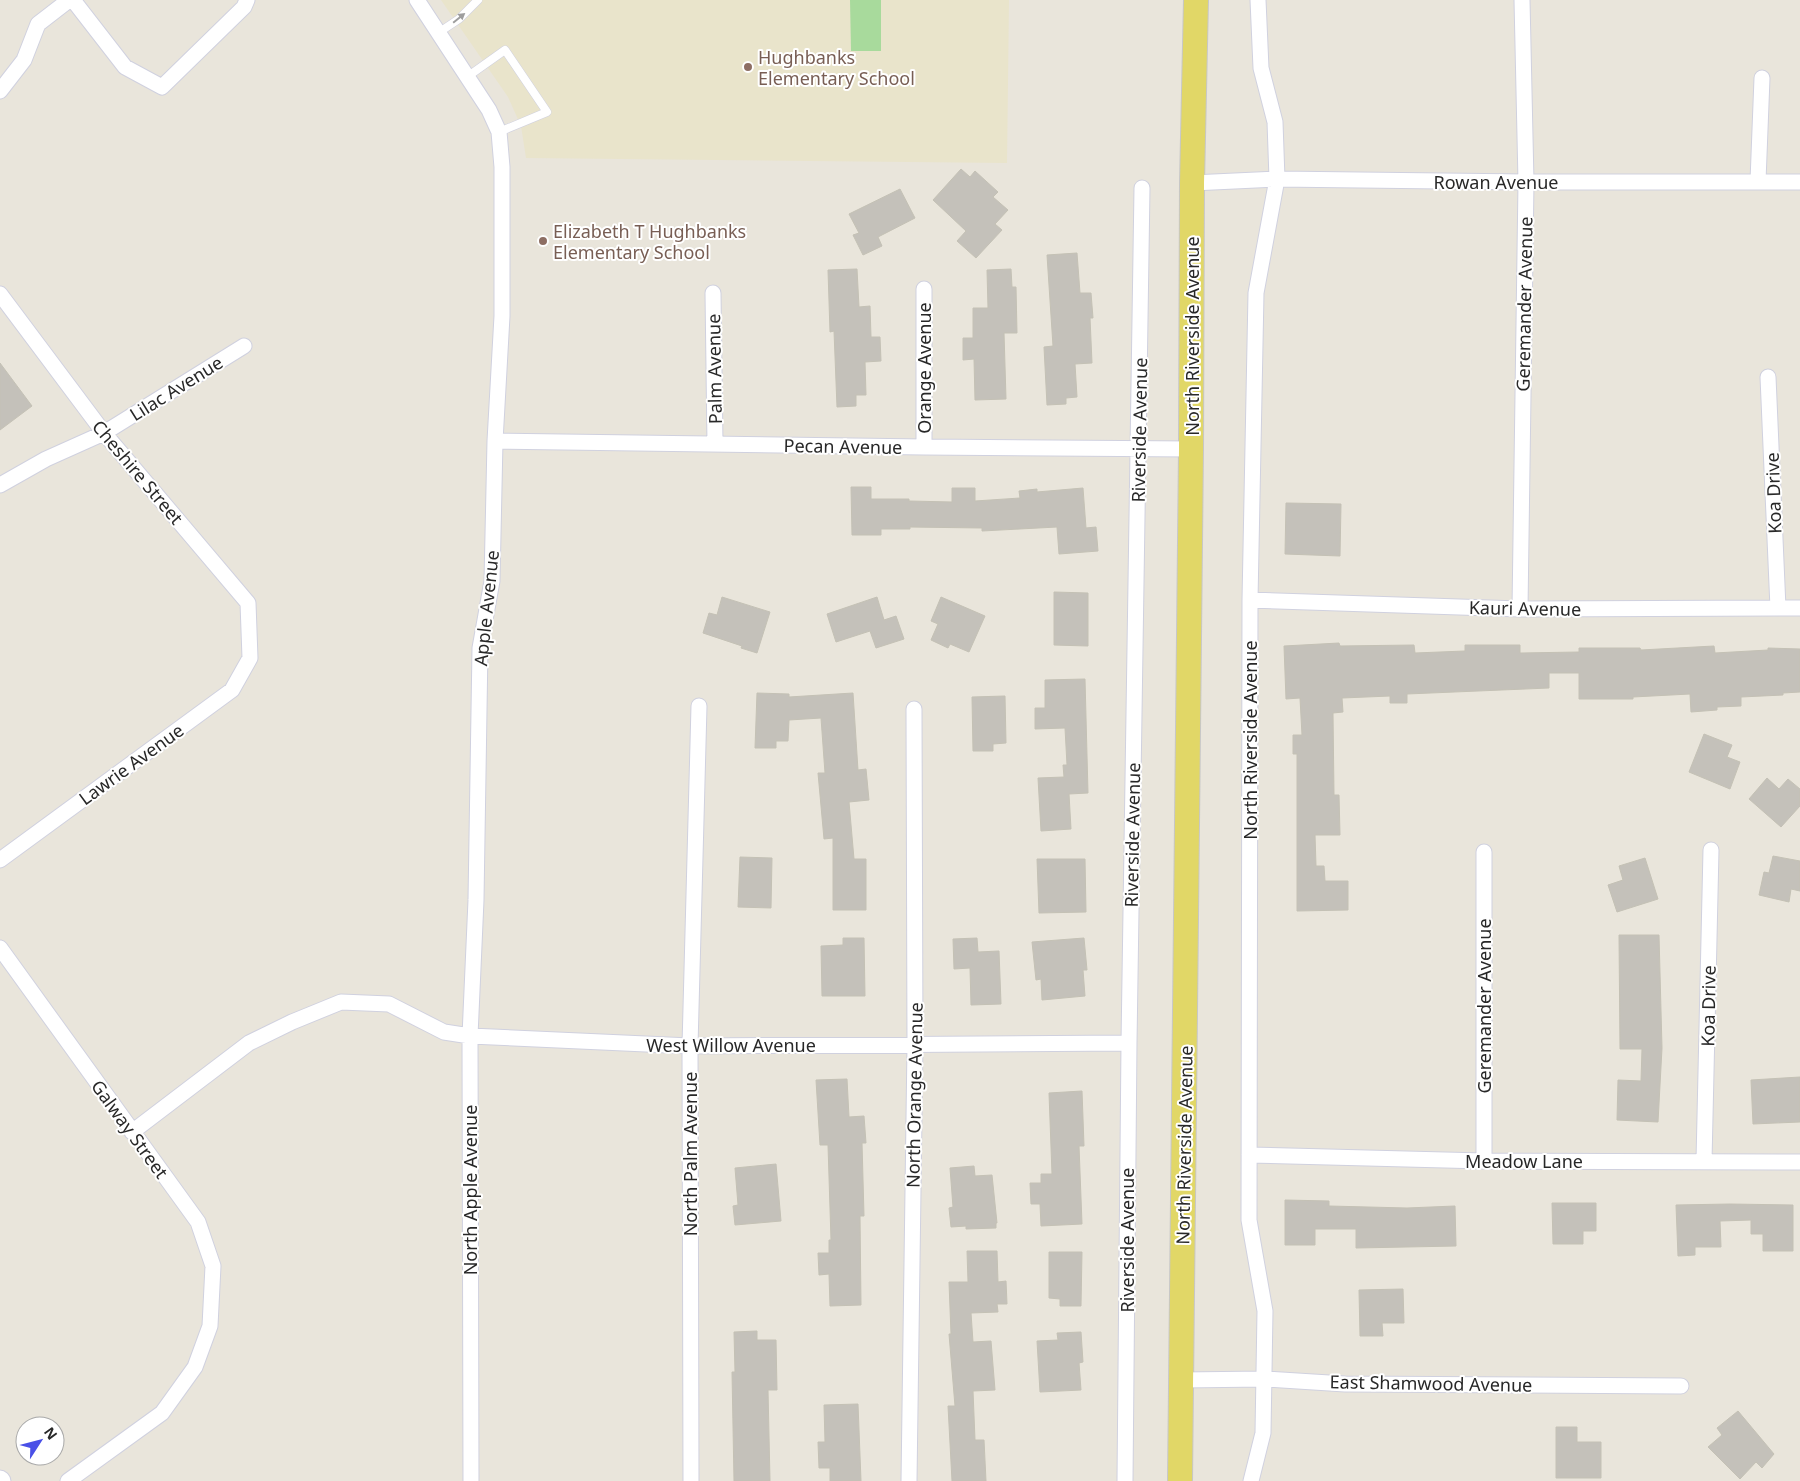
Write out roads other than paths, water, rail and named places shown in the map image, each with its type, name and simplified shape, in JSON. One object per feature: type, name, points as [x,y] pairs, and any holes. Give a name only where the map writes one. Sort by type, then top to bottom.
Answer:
[{"type":"main road","name":"North Riverside Avenue","points":[[1180,1481],[1192,182],[1196,0]]},
{"type":"street","points":[[0,91],[24,60],[38,24],[69,0]]},
{"type":"street","points":[[73,0],[125,67],[162,87],[244,7],[247,0]]},
{"type":"street","points":[[417,0],[489,110],[499,132]]},
{"type":"street","name":"North Riverside Avenue","points":[[1251,1481],[1263,1433],[1265,1311],[1249,1220],[1250,600],[1256,293],[1277,179],[1275,122],[1261,68],[1258,0]]},
{"type":"street","name":"Geremander Avenue","points":[[1520,609],[1526,182],[1522,0]]},
{"type":"street","points":[[1758,181],[1762,78]]},
{"type":"street","name":"Apple Avenue","points":[[476,900],[480,648],[492,581],[502,316],[502,167],[499,132]]},
{"type":"street","name":"Rowan Avenue","points":[[1192,182],[1277,179],[1526,182],[1800,182]]},
{"type":"street","name":"Riverside Avenue","points":[[1125,1481],[1129,1043],[1142,188]]},
{"type":"street","name":"Orange Avenue","points":[[924,289],[924,447]]},
{"type":"street","name":"Palm Avenue","points":[[713,293],[714,444]]},
{"type":"street","name":"Cheshire Street","points":[[0,294],[104,433],[248,603],[250,658]]},
{"type":"street","name":"Lilac Avenue","points":[[0,485],[46,459],[104,433],[244,346]]},
{"type":"street","name":"Koa Drive","points":[[1768,377],[1778,608]]},
{"type":"street","name":"Pecan Avenue","points":[[496,441],[1191,449]]},
{"type":"street","name":"Kauri Avenue","points":[[1250,600],[1520,609],[1800,608]]},
{"type":"street","name":"Lawrie Avenue","points":[[0,860],[232,690],[250,658]]},
{"type":"street","name":"North Palm Avenue","points":[[690,1481],[690,1046],[699,706]]},
{"type":"street","name":"North Orange Avenue","points":[[909,1481],[916,1044],[914,709]]},
{"type":"street","name":"Koa Drive","points":[[1704,1162],[1711,850]]},
{"type":"street","name":"Geremander Avenue","points":[[1484,852],[1484,1161]]},
{"type":"street","name":"North Apple Avenue","points":[[471,1481],[470,1036],[476,900]]},
{"type":"street","name":"Galway Street","points":[[0,948],[198,1222],[213,1266],[210,1326],[195,1367],[162,1413],[68,1481]]},
{"type":"street","name":"West Willow Avenue","points":[[132,1132],[249,1043],[292,1022],[341,1002],[389,1004],[444,1032],[470,1036],[690,1046],[1129,1043]]},
{"type":"street","name":"Meadow Lane","points":[[1249,1155],[1484,1161],[1800,1162]]},
{"type":"street","name":"East Shamwood Avenue","points":[[1181,1380],[1264,1379],[1345,1384],[1681,1386]]},
{"type":"lane","points":[[438,33],[460,18],[478,0]]},
{"type":"lane","points":[[467,77],[505,50],[547,112],[499,132]]},
{"type":"place","name":"Hughbanks Elementary School","points":[[748,67]]},
{"type":"place","name":"Elizabeth T Hughbanks Elementary School","points":[[543,241]]}]
